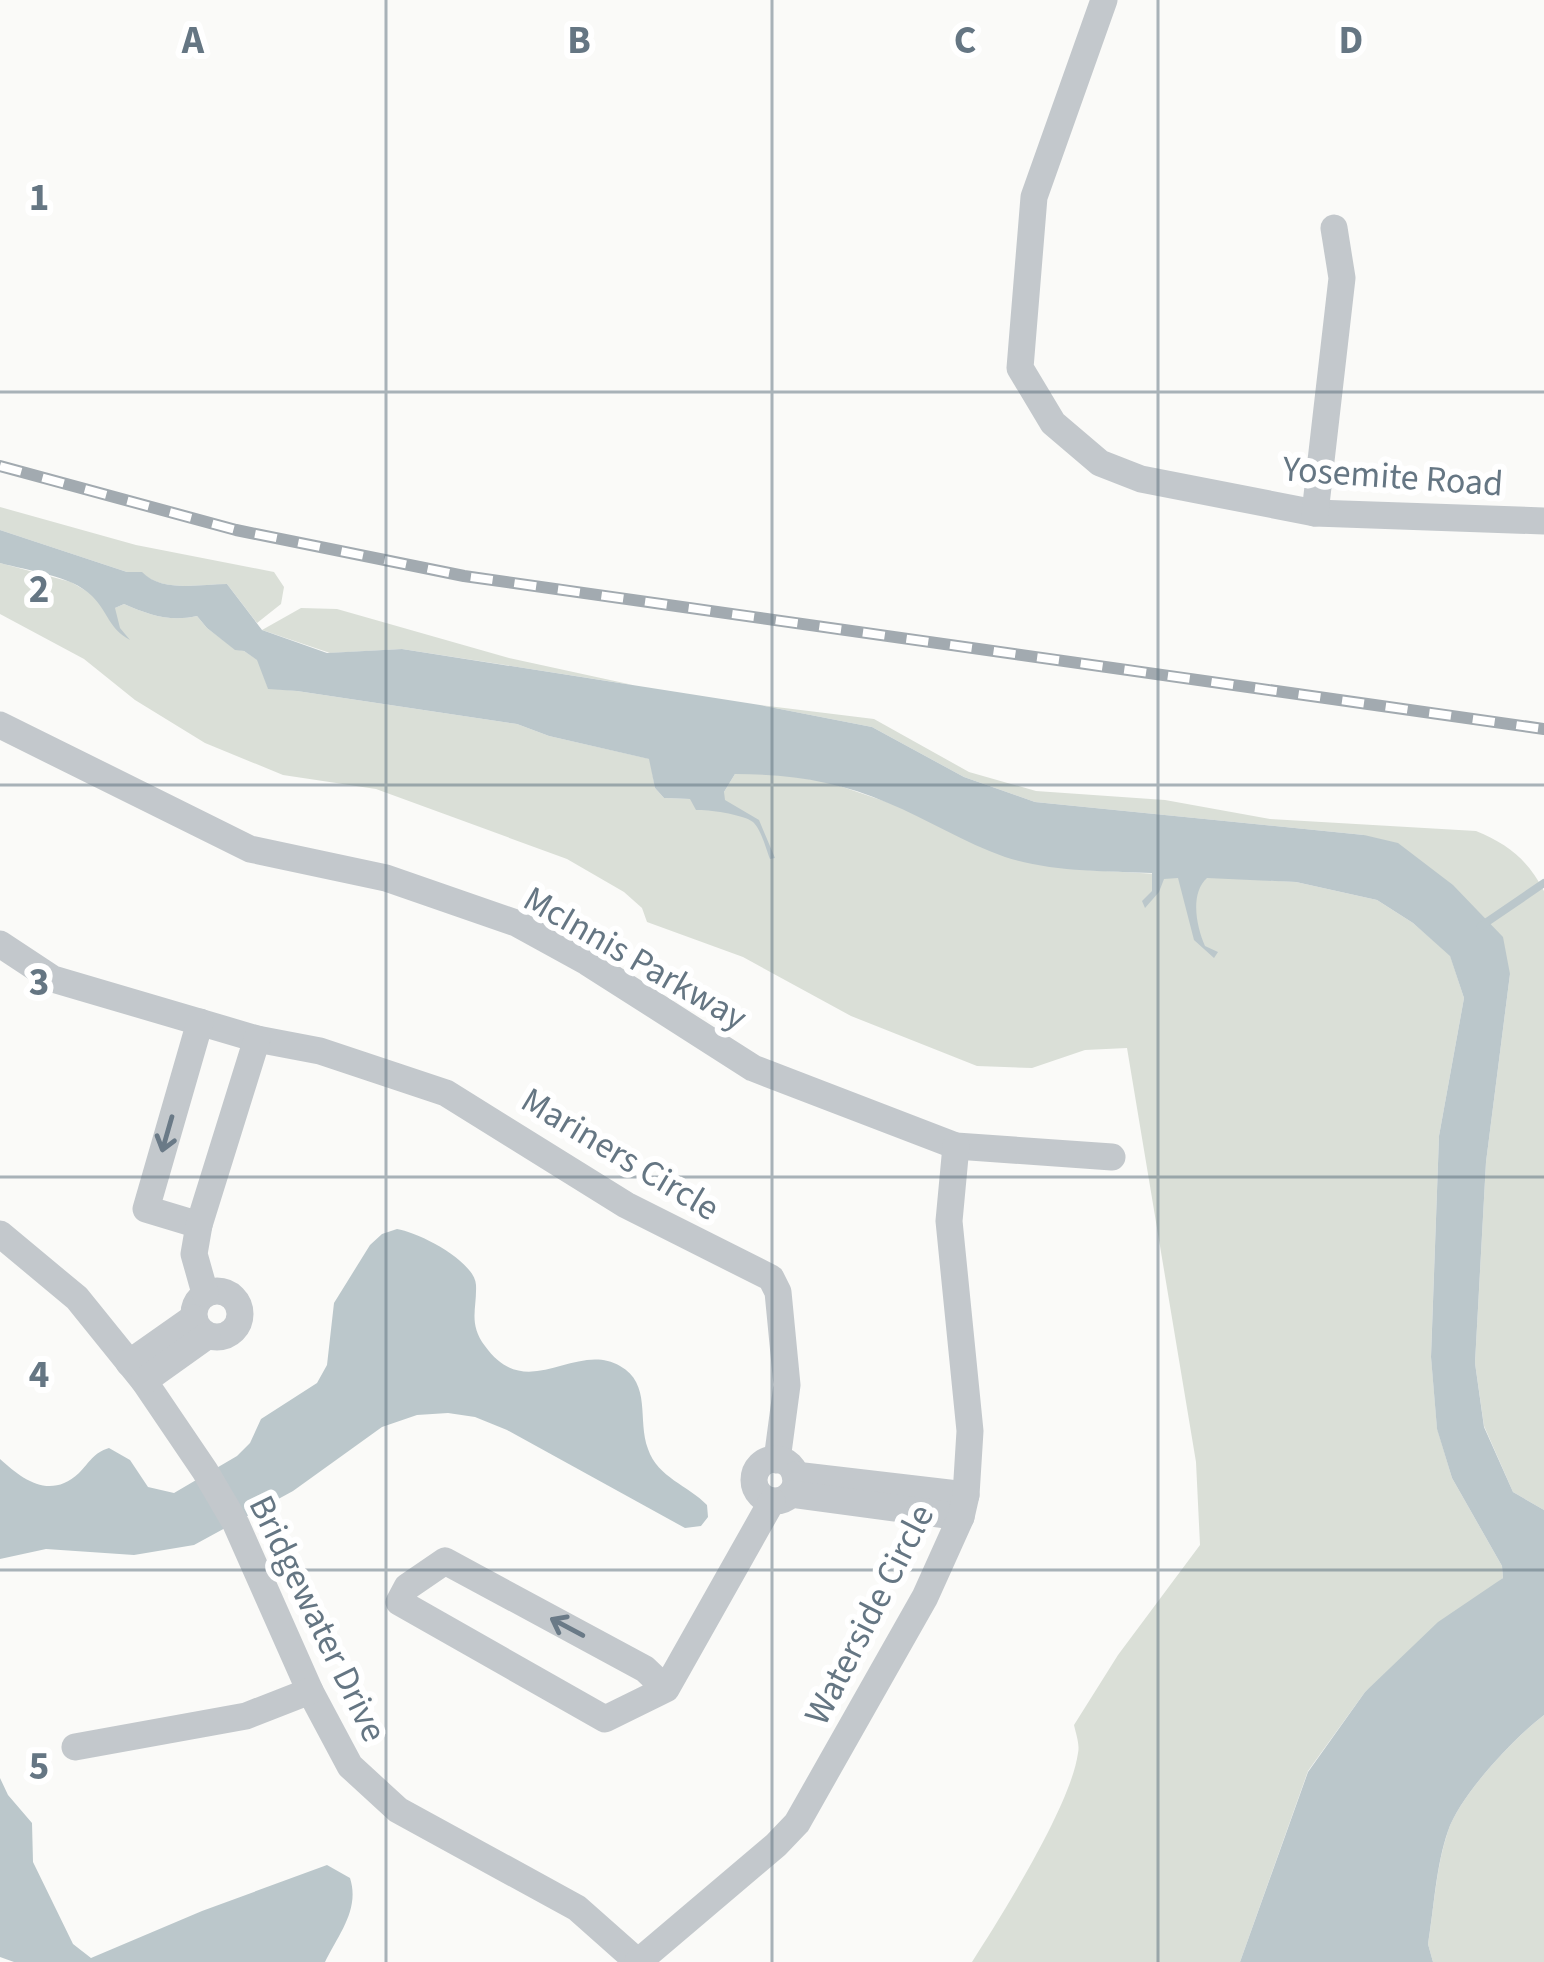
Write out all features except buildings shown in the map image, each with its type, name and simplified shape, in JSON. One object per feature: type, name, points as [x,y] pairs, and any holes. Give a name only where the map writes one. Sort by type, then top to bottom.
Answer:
[{"type":"street","name":"Yosemite Road","points":[[1105,0],[1034,197],[1020,368],[1053,423],[1100,463],[1141,479],[1315,513],[1543,517]]},
{"type":"street","points":[[1315,513],[1342,278],[1334,229]]},
{"type":"street","name":"McInnis Parkway","points":[[0,725],[250,849],[386,878],[516,923],[753,1068],[956,1146],[1112,1157]]},
{"type":"street","name":"Mariners Circle","points":[[0,944],[53,979],[257,1039],[320,1051],[446,1093],[626,1205],[771,1278],[778,1292],[788,1385],[784,1482],[666,1689]]},
{"type":"street","points":[[199,1225],[146,1209],[200,1022]]},
{"type":"street","points":[[137,1372],[202,1316],[194,1255],[199,1225],[257,1039]]},
{"type":"street","name":"Waterside Circle","points":[[638,1962],[797,1823],[925,1597],[964,1506],[970,1431],[949,1221],[956,1146]]},
{"type":"street","name":"Bridgewater Drive","points":[[0,1234],[77,1298],[137,1372],[206,1471],[236,1524],[310,1690],[350,1766],[398,1810],[577,1908],[638,1962]]},
{"type":"street","points":[[784,1482],[964,1506]]},
{"type":"street","points":[[445,1561],[645,1669],[666,1689],[605,1719],[399,1602],[407,1587],[445,1561]]},
{"type":"street","points":[[74,1747],[246,1716],[310,1690]]},
{"type":"shaded area","points":[[0,507],[136,545],[274,572],[284,587],[281,604],[257,623],[227,584],[160,583],[141,572],[127,572],[0,530]]},
{"type":"shaded area","points":[[0,530],[127,572],[142,572],[160,583],[227,584],[262,630],[327,653],[402,649],[872,727],[964,777],[1035,802],[1364,835],[1398,843],[1453,885],[1503,937],[1510,974],[1486,1162],[1475,1363],[1484,1427],[1513,1492],[1544,1510],[1544,1715],[1489,1768],[1454,1817],[1436,1887],[1428,1944],[1433,1962],[1240,1962],[1308,1772],[1365,1692],[1438,1622],[1503,1578],[1502,1566],[1452,1478],[1437,1429],[1431,1357],[1439,1136],[1464,998],[1450,956],[1413,923],[1377,900],[1296,882],[1207,878],[1198,892],[1196,910],[1205,946],[1218,952],[1214,958],[1194,940],[1178,878],[1164,879],[1145,908],[1142,901],[1152,891],[1152,873],[1023,862],[851,789],[794,777],[735,774],[724,792],[725,800],[759,820],[775,858],[770,859],[749,819],[696,810],[690,799],[664,798],[655,788],[649,759],[517,724],[268,689],[257,660],[235,650],[197,616],[160,616],[124,604],[115,608],[120,628],[130,640],[83,589],[61,578],[0,563]]},
{"type":"shaded area","points":[[0,563],[71,582],[115,608],[124,604],[160,616],[197,616],[235,649],[258,660],[268,688],[517,724],[650,759],[655,788],[664,798],[724,792],[735,774],[828,782],[1087,870],[1296,882],[1377,900],[1450,955],[1464,998],[1439,1136],[1431,1356],[1437,1428],[1452,1478],[1502,1566],[1503,1578],[1365,1692],[1308,1771],[1240,1962],[972,1962],[1063,1801],[1078,1750],[1074,1725],[1118,1655],[1200,1545],[1196,1462],[1127,1048],[1085,1050],[1032,1068],[977,1066],[851,1016],[743,957],[647,922],[642,908],[624,892],[567,859],[376,789],[283,775],[205,743],[135,700],[84,659],[0,614]]},
{"type":"shaded area","points":[[301,608],[337,609],[509,658],[633,685],[402,649],[330,653],[262,630]]},
{"type":"shaded area","points":[[760,705],[874,719],[969,772],[1036,791],[1165,800],[1270,819],[1476,831],[1524,862],[1544,891],[1544,1510],[1513,1492],[1484,1426],[1475,1363],[1486,1162],[1510,974],[1364,835],[1035,802],[964,777],[872,727]]},
{"type":"shaded area","points":[[397,1229],[431,1242],[473,1276],[477,1330],[501,1363],[534,1371],[603,1360],[630,1374],[640,1393],[648,1449],[666,1474],[707,1505],[708,1517],[701,1526],[685,1528],[507,1430],[475,1417],[448,1413],[417,1415],[382,1427],[293,1491],[194,1545],[134,1555],[46,1549],[0,1559],[0,1459],[27,1480],[58,1485],[109,1448],[130,1460],[148,1487],[174,1493],[237,1456],[250,1443],[261,1419],[317,1383],[327,1365],[334,1303],[370,1245]]},
{"type":"shaded area","points":[[1544,1715],[1544,1962],[1433,1962],[1428,1944],[1436,1887],[1454,1817],[1489,1768]]},
{"type":"shaded area","points":[[0,1778],[32,1823],[33,1862],[73,1944],[91,1958],[327,1865],[350,1878],[347,1921],[325,1962],[14,1962],[0,1957]]},
{"type":"waterway","points":[[1481,926],[1544,883]]},
{"type":"railway","points":[[0,466],[236,530],[464,576],[1544,729]]}]
